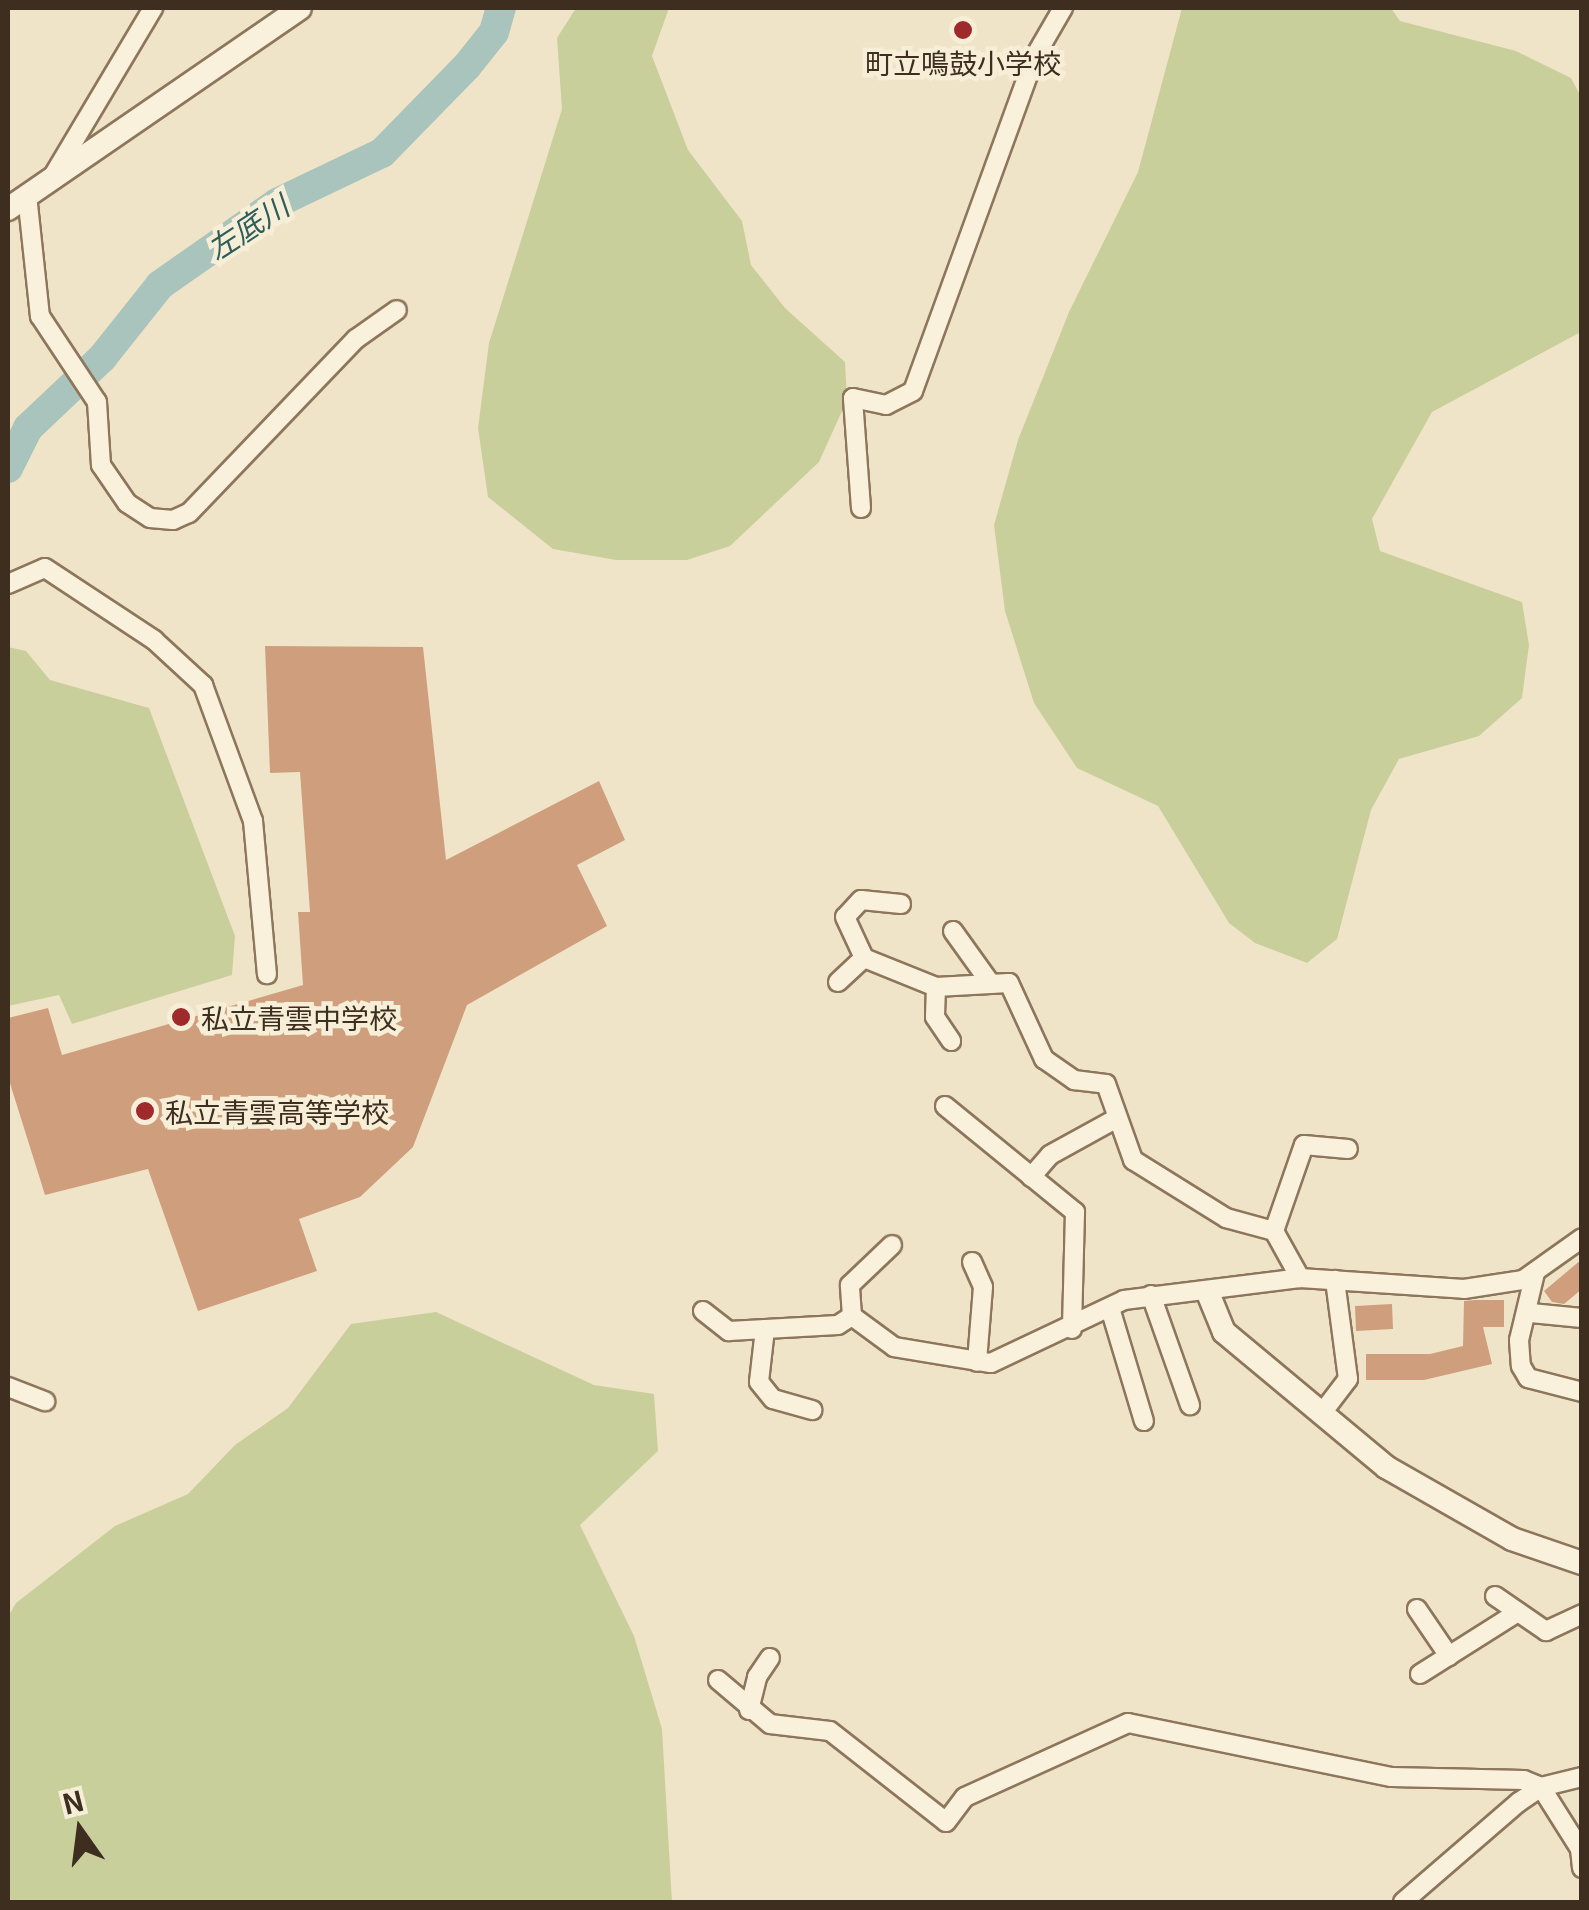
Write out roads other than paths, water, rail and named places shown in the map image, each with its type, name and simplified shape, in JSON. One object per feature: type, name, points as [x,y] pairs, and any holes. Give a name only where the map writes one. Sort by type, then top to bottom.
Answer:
[{"type":"street","points":[[50,181],[153,8]]},
{"type":"street","points":[[300,8],[17,202],[40,316],[97,402],[101,465],[127,504],[173,520],[189,513],[356,339],[397,310]]},
{"type":"street","points":[[861,508],[854,398],[886,406],[913,392],[1034,58],[1063,8]]},
{"type":"street","points":[[8,584],[45,568],[154,640],[203,685],[252,821],[266,974]]},
{"type":"street","points":[[901,904],[861,900],[845,917],[864,958],[936,987],[1008,983],[1044,1059],[1074,1080],[1106,1084],[1133,1160],[1226,1218],[1274,1231],[1300,1278]]},
{"type":"street","points":[[953,931],[991,984]]},
{"type":"street","points":[[838,982],[864,958]]},
{"type":"street","points":[[936,987],[935,1017],[951,1041]]},
{"type":"street","points":[[945,1106],[1075,1212],[1072,1329]]},
{"type":"street","points":[[1031,1177],[1050,1156],[1117,1118]]},
{"type":"street","points":[[1274,1231],[1304,1145],[1348,1150]]},
{"type":"street","points":[[1582,1238],[1553,1253],[1535,1274],[1531,1314],[1518,1351],[1528,1378],[1582,1392]]},
{"type":"street","points":[[892,1245],[850,1285],[852,1316],[894,1347],[991,1363],[1072,1329],[1110,1308],[1151,1294],[1208,1293],[1300,1278],[1464,1289],[1535,1274]]},
{"type":"street","points":[[972,1262],[983,1288],[976,1362]]},
{"type":"street","points":[[1322,1414],[1348,1379],[1335,1280]]},
{"type":"street","points":[[1208,1293],[1224,1332],[1322,1414],[1445,1505],[1582,1563]]},
{"type":"street","points":[[1151,1294],[1190,1405]]},
{"type":"street","points":[[1110,1308],[1144,1421]]},
{"type":"street","points":[[703,1311],[729,1332],[838,1325],[852,1316]]},
{"type":"street","points":[[1531,1314],[1582,1318]]},
{"type":"street","points":[[765,1329],[759,1382],[773,1399],[812,1410]]},
{"type":"street","points":[[8,1387],[46,1401]]},
{"type":"street","points":[[1495,1596],[1546,1631],[1582,1614]]},
{"type":"street","points":[[1417,1608],[1449,1656]]},
{"type":"street","points":[[1420,1674],[1518,1612]]},
{"type":"street","points":[[749,1710],[757,1676],[770,1658]]},
{"type":"street","points":[[718,1680],[770,1724],[830,1731],[946,1822],[965,1797],[1128,1723],[1392,1777],[1485,1777],[1541,1787],[1580,1849],[1582,1868]]},
{"type":"street","points":[[1403,1902],[1486,1826],[1541,1787],[1582,1777]]},
{"type":"waterway","name":"左底川","points":[[8,468],[28,428],[102,358],[160,285],[277,203],[382,153],[467,66],[494,32],[501,8]]},
{"type":"place","name":"町立鳴鼓小学校","points":[[963,30]]},
{"type":"place","name":"私立青雲中学校","points":[[181,1017]]},
{"type":"place","name":"私立青雲高等学校","points":[[145,1111]]}]
